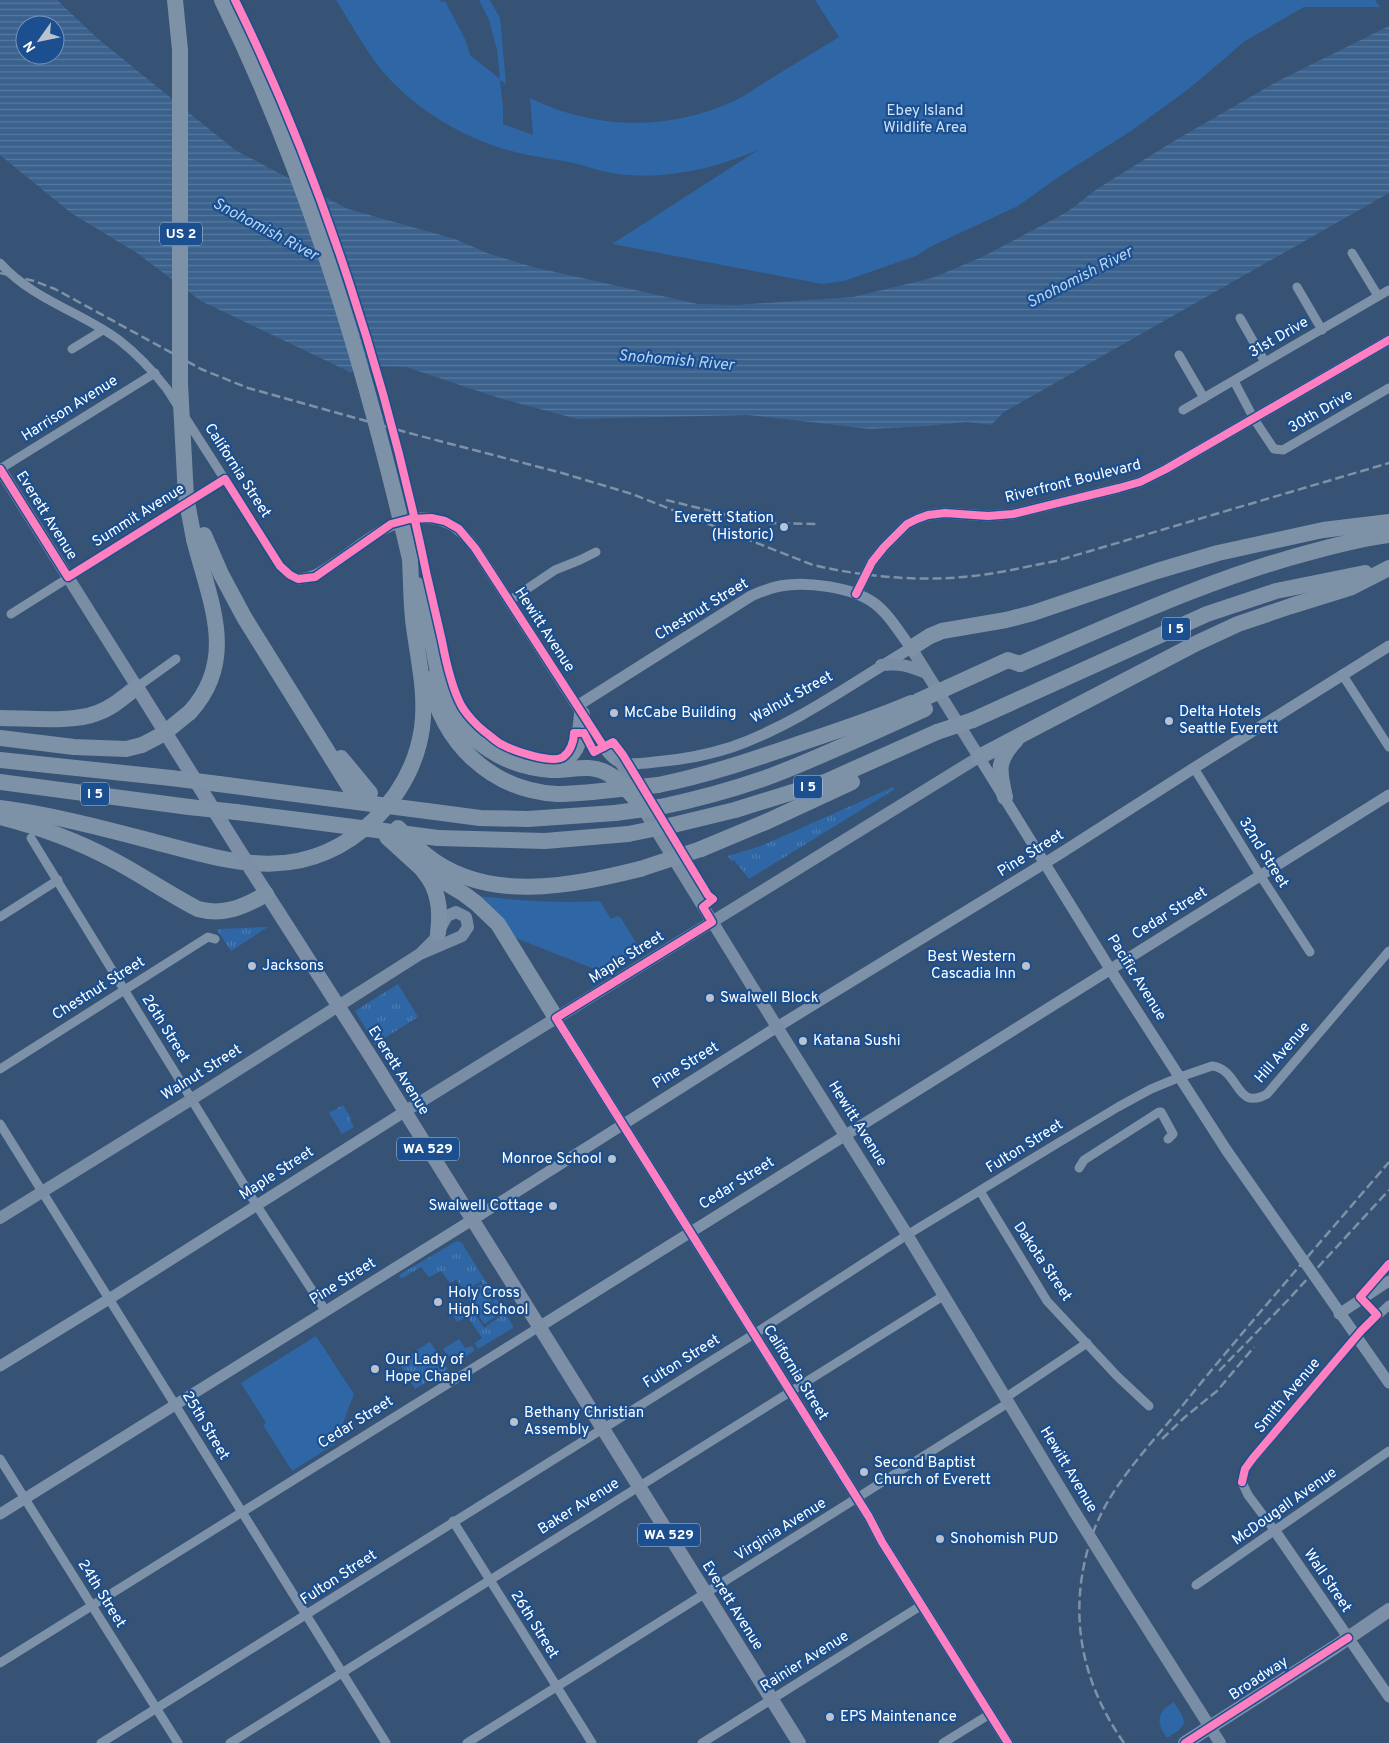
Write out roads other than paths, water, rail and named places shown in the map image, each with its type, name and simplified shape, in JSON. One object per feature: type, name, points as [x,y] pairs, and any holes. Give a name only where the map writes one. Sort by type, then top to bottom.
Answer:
[{"type":"highway","name":"US 2","points":[[175,0],[180,50],[180,384],[185,468],[199,537]]},
{"type":"highway","points":[[222,0],[265,94],[314,219],[370,402],[425,611],[442,686],[454,714],[473,738],[495,754],[511,762],[551,770],[580,768],[601,770],[619,782],[640,804]]},
{"type":"highway","points":[[910,648],[942,631],[1006,620],[1033,613],[1157,571],[1218,553],[1323,530],[1389,522]]},
{"type":"highway","name":"I 5","points":[[0,760],[171,778],[480,818],[528,819],[615,814],[660,806],[731,789],[770,776],[835,750],[1008,660],[1020,664],[1143,611],[1239,573],[1331,546],[1389,535]]},
{"type":"highway","points":[[199,537],[231,594],[298,704],[363,796],[428,876],[438,900],[440,920],[438,933]]},
{"type":"highway","points":[[0,738],[74,747],[126,749],[142,745],[163,734],[190,712],[201,698],[207,686],[215,664],[218,640],[215,612],[199,537]]},
{"type":"highway","points":[[410,559],[434,698],[443,722],[465,751],[484,768],[514,785],[557,794],[658,785],[735,766],[884,715],[922,705]]},
{"type":"highway","points":[[0,808],[92,825],[214,858],[238,862],[258,864],[291,862],[310,858],[344,844],[372,822],[392,799],[410,768],[419,742],[423,713],[422,680],[413,618],[410,559]]},
{"type":"highway","points":[[979,757],[1197,643],[1238,624],[1352,587],[1389,568]]},
{"type":"highway","name":"I 5","points":[[0,782],[438,838],[545,841],[628,834],[735,810],[825,782],[973,720],[1207,614],[1276,590],[1389,568]]},
{"type":"highway","points":[[0,718],[90,716],[109,708],[136,688]]},
{"type":"highway","points":[[551,770],[566,761],[576,750],[579,742],[579,710]]},
{"type":"highway","points":[[392,831],[439,864],[479,882],[505,886],[546,886],[598,879],[640,869],[701,849],[768,821],[856,780],[939,734]]},
{"type":"highway","points":[[1005,797],[1000,775],[1001,762],[1005,751],[1023,734]]},
{"type":"highway","points":[[0,817],[40,828],[91,848],[198,909],[213,912],[235,909],[247,905],[266,894]]},
{"type":"highway","points":[[421,868],[464,894],[498,924],[556,1018]]},
{"type":"main road","name":"Everett Avenue","points":[[0,469],[799,1743]]},
{"type":"main road","name":"Pacific Avenue","points":[[910,648],[979,757]]},
{"type":"main road","points":[[881,665],[907,665],[926,673]]},
{"type":"main road","name":"Maple Street","points":[[404,1112],[979,757]]},
{"type":"main road","name":"Hewitt Avenue","points":[[621,763],[632,783],[640,804],[776,1027],[907,1235],[1074,1511],[1220,1743]]},
{"type":"main road","name":"Walnut Street","points":[[0,1218],[420,954],[462,936],[466,932],[468,923],[466,917],[461,914],[450,914],[443,921],[434,940],[420,954]]},
{"type":"main road","name":"Broadway","points":[[1184,1743],[1210,1728],[1389,1610]]},
{"type":"street","points":[[1352,253],[1378,296]]},
{"type":"street","name":"California Street","points":[[0,263],[11,275],[35,292],[118,340],[155,373],[280,566],[298,579]]},
{"type":"street","points":[[1297,287],[1322,330]]},
{"type":"street","name":"31st Drive","points":[[1183,410],[1389,290]]},
{"type":"street","points":[[1240,318],[1265,362]]},
{"type":"street","points":[[72,349],[102,330]]},
{"type":"street","name":"Riverfront Boulevard","points":[[856,594],[872,562],[892,537],[907,524],[917,519],[945,512],[988,516],[1013,514],[1140,482],[1254,419],[1389,340]]},
{"type":"street","points":[[1179,355],[1204,398]]},
{"type":"street","name":"Harrison Avenue","points":[[0,469],[155,373]]},
{"type":"street","points":[[1234,381],[1254,419]]},
{"type":"street","name":"30th Drive","points":[[1254,419],[1274,449],[1283,450],[1389,388]]},
{"type":"street","name":"Summit Avenue","points":[[11,614],[225,479]]},
{"type":"street","name":"Hewitt Avenue","points":[[298,579],[315,577],[391,524],[410,519],[431,518],[445,521],[459,529],[475,548],[579,710],[608,752],[621,763]]},
{"type":"street","points":[[509,601],[555,570],[596,552]]},
{"type":"street","name":"Chestnut Street","points":[[579,710],[751,596],[780,586],[795,585],[826,587],[856,594]]},
{"type":"street","name":"Pacific Avenue","points":[[856,594],[874,603],[886,613],[910,648]]},
{"type":"street","name":"Pine Street","points":[[0,1514],[472,1220],[776,1027],[1046,863],[1389,646]]},
{"type":"street","name":"Walnut Street","points":[[621,763],[684,758],[714,752],[739,744],[768,732],[798,716],[910,648]]},
{"type":"street","points":[[136,688],[176,659]]},
{"type":"street","points":[[1342,674],[1389,747]]},
{"type":"street","name":"Pacific Avenue","points":[[979,757],[1110,968],[1227,1151],[1389,1384]]},
{"type":"street","name":"32nd Street","points":[[1194,768],[1310,952]]},
{"type":"street","name":"Cedar Street","points":[[0,1664],[1389,795]]},
{"type":"street","name":"26th Street","points":[[31,838],[257,1206],[325,1310]]},
{"type":"street","points":[[0,917],[58,880]]},
{"type":"street","name":"Chestnut Street","points":[[0,1069],[208,937],[215,939]]},
{"type":"street","name":"Hill Avenue","points":[[1180,1077],[1208,1067],[1219,1067],[1229,1073],[1240,1091],[1247,1098],[1258,1099],[1267,1094],[1389,951]]},
{"type":"street","name":"California Street","points":[[556,1018],[858,1499],[882,1542],[1008,1743]]},
{"type":"street","name":"Fulton Street","points":[[101,1743],[754,1334],[907,1235],[1118,1107],[1151,1089],[1180,1077]]},
{"type":"street","name":"Maple Street","points":[[0,1366],[110,1299],[404,1112]]},
{"type":"street","points":[[1079,1168],[1084,1160],[1159,1112],[1165,1118],[1173,1134],[1168,1139]]},
{"type":"street","name":"25th Street","points":[[0,1124],[386,1743]]},
{"type":"street","name":"Dakota Street","points":[[980,1191],[1047,1301],[1117,1376],[1149,1406]]},
{"type":"street","points":[[1377,1315],[1360,1297],[1389,1264]]},
{"type":"street","points":[[1339,1314],[1389,1280]]},
{"type":"street","name":"Baker Avenue","points":[[230,1743],[943,1296]]},
{"type":"street","name":"Smith Avenue","points":[[1242,1482],[1245,1469],[1254,1458],[1361,1331],[1389,1305]]},
{"type":"street","points":[[1007,1401],[1087,1343]]},
{"type":"street","name":"Virginia Avenue","points":[[467,1743],[858,1499],[1007,1401]]},
{"type":"street","name":"McDougall Avenue","points":[[1196,1585],[1389,1451]]},
{"type":"street","name":"24th Street","points":[[0,1459],[178,1743]]},
{"type":"street","name":"Wall Street","points":[[1242,1482],[1248,1495],[1275,1531],[1389,1697]]},
{"type":"street","name":"26th Street","points":[[453,1521],[592,1743]]},
{"type":"street","name":"Rainier Avenue","points":[[702,1743],[922,1605]]},
{"type":"street","points":[[943,1743],[990,1714]]},
{"type":"water","name":"Snohomish River","points":[[0,0],[57,0],[97,38],[235,150],[348,209],[455,239],[490,254],[533,267],[698,304],[736,305],[853,297],[932,278],[982,257],[1067,212],[1097,189],[1174,141],[1280,80],[1389,26],[1389,193],[1004,412],[991,425],[967,422],[870,429],[748,415],[577,419],[499,398],[406,367],[364,366],[350,372],[201,301],[137,253],[71,213],[0,155]]},
{"type":"railway","points":[[0,273],[34,281],[55,289],[201,369],[248,388],[562,473],[632,494],[813,565],[852,573],[933,579],[953,578],[994,573],[1056,561],[1389,463]]},
{"type":"railway","points":[[666,500],[748,520],[769,523],[819,524]]},
{"type":"railway","points":[[1124,1743],[1098,1697],[1089,1673],[1083,1648],[1080,1623],[1080,1597],[1083,1571],[1096,1525],[1105,1506],[1128,1471],[1259,1313],[1389,1162]]},
{"type":"railway","points":[[1219,1371],[1287,1301],[1389,1190]]},
{"type":"railway","points":[[1162,1439],[1217,1391],[1254,1347]]},
{"type":"place","name":"Everett Station (Historic)","points":[[784,527]]},
{"type":"place","name":"McCabe Building","points":[[614,713]]},
{"type":"place","name":"Delta Hotels Seattle Everett","points":[[1169,721]]},
{"type":"place","name":"Jacksons","points":[[252,966]]},
{"type":"place","name":"Best Western Cascadia Inn","points":[[1026,966]]},
{"type":"place","name":"Swalwell Block","points":[[710,998]]},
{"type":"place","name":"Katana Sushi","points":[[803,1041]]},
{"type":"place","name":"Monroe School","points":[[612,1159]]},
{"type":"place","name":"Swalwell Cottage","points":[[553,1206]]},
{"type":"place","name":"Holy Cross High School","points":[[438,1302]]},
{"type":"place","name":"Our Lady of Hope Chapel","points":[[375,1369]]},
{"type":"place","name":"Bethany Christian Assembly","points":[[514,1422]]},
{"type":"place","name":"Second Baptist Church of Everett","points":[[864,1472]]},
{"type":"place","name":"Snohomish PUD","points":[[940,1539]]},
{"type":"place","name":"EPS Maintenance","points":[[830,1717]]},
{"type":"park label","name":"Ebey Island Wildlife Area","points":[[925,120]]}]
